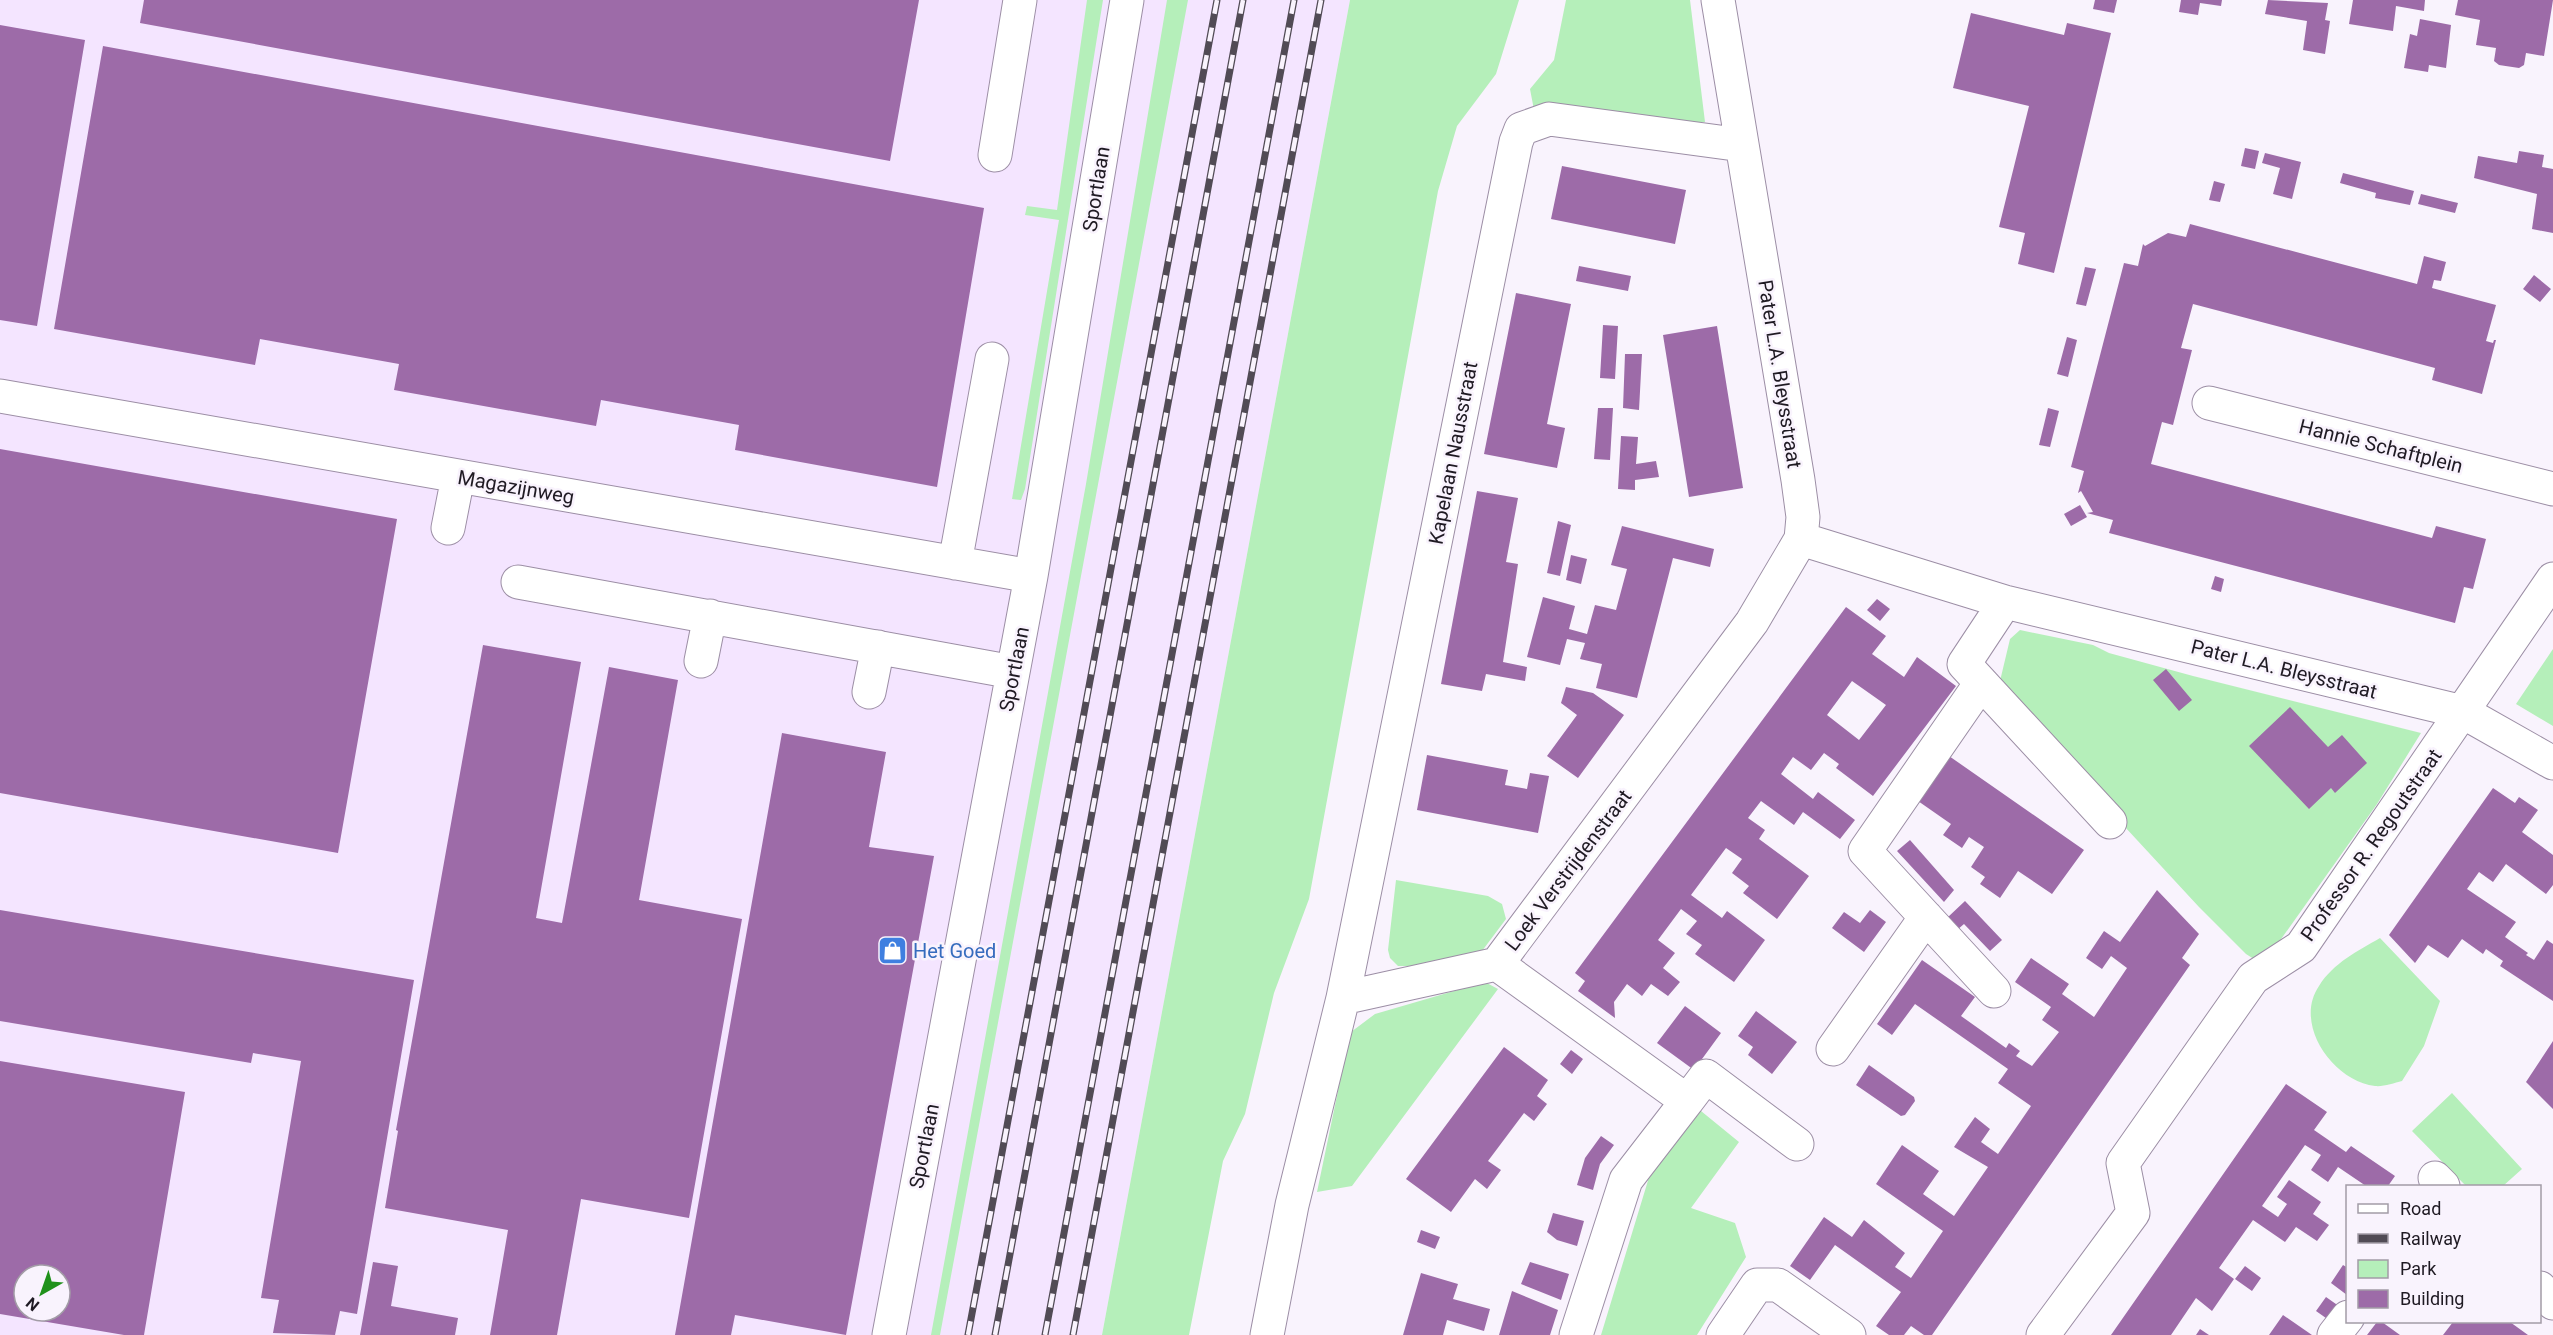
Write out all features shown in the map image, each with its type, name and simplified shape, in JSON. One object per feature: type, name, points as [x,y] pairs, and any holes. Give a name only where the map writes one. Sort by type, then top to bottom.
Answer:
[{"type":"street","points":[[995,155],[1020,0]]},
{"type":"street","name":"Sportlaan","points":[[889,1335],[1031,576],[1127,0]]},
{"type":"street","name":"Pater L.A. Bleysstraat","points":[[1718,0],[1798,480],[1803,517],[1801,538],[2005,602],[2463,712],[2553,763]]},
{"type":"street","name":"Kapelaan Nausstraat","points":[[1343,998],[1509,174],[1521,129],[1549,119],[1742,145]]},
{"type":"street","points":[[955,563],[992,359]]},
{"type":"street","name":"Magazijnweg","points":[[0,396],[1031,576]]},
{"type":"street","name":"Hannie Schaftplein","points":[[2209,403],[2553,489]]},
{"type":"street","points":[[448,528],[458,477]]},
{"type":"street","name":"Loek Verstrijdenstraat","points":[[1343,998],[1497,964],[1752,622],[1801,538]]},
{"type":"street","name":"Professor R. Regoutstraat","points":[[2043,1335],[2133,1213],[2123,1163],[2253,978],[2301,947],[2553,579]]},
{"type":"street","points":[[518,582],[1013,672]]},
{"type":"street","points":[[2005,602],[1964,664],[2110,822]]},
{"type":"street","points":[[701,662],[710,616]]},
{"type":"street","points":[[868,692],[878,647]]},
{"type":"street","points":[[1981,682],[1865,851],[1994,991]]},
{"type":"street","points":[[1833,1049],[1926,917]]},
{"type":"street","points":[[1497,964],[1687,1101]]},
{"type":"street","points":[[1267,1335],[1292,1205],[1343,998]]},
{"type":"street","points":[[1576,1335],[1626,1180],[1706,1076],[1797,1144]]},
{"type":"street","points":[[1723,1335],[1757,1285],[1778,1285],[1849,1335]]},
{"type":"street","points":[[2541,1289],[2553,1303]]},
{"type":"street","points":[[2334,1335],[2346,1320]]},
{"type":"shaded area","points":[[0,0],[1350,0],[1102,1335],[0,1335]]},
{"type":"green space","points":[[1087,0],[1103,0],[1025,489],[1021,500],[1012,499],[1059,220],[1025,215],[1027,206],[1057,210]]},
{"type":"green space","points":[[1167,0],[1188,0],[940,1335],[931,1335],[1086,484]]},
{"type":"green space","points":[[1350,0],[1519,0],[1496,74],[1457,126],[1438,191],[1309,899],[1274,993],[1245,1114],[1223,1161],[1189,1335],[1102,1335]]},
{"type":"green space","points":[[1566,0],[1690,0],[1705,122],[1688,123],[1534,110],[1530,89],[1554,60]]},
{"type":"green space","points":[[2020,630],[2093,645],[2109,653],[2193,676],[2421,733],[2377,804],[2279,942],[2257,961],[2246,954],[2199,907],[2013,706],[2000,681],[2010,639]]},
{"type":"green space","points":[[2553,649],[2553,726],[2516,704]]},
{"type":"green space","points":[[1396,880],[1488,896],[1502,904],[1506,919],[1476,959],[1475,966],[1398,966],[1390,958],[1388,950]]},
{"type":"green space","points":[[2380,938],[2440,1001],[2424,1046],[2402,1081],[2375,1086],[2359,1082],[2345,1074],[2332,1062],[2314,1033],[2311,1017],[2312,1001],[2319,986],[2331,971],[2346,958]]},
{"type":"green space","points":[[1485,982],[1498,989],[1352,1186],[1317,1192],[1338,1091],[1342,1055],[1351,1032],[1375,1014]]},
{"type":"green space","points":[[2452,1093],[2522,1169],[2504,1185],[2465,1185],[2412,1131]]},
{"type":"green space","points":[[1701,1111],[1739,1142],[1691,1208],[1735,1223],[1746,1257],[1697,1335],[1601,1335],[1650,1174]]},
{"type":"building","points":[[144,0],[919,0],[890,161],[140,23]]},
{"type":"building","points":[[2095,0],[2117,0],[2114,13],[2093,9]]},
{"type":"building","points":[[2181,0],[2222,0],[2221,6],[2200,3],[2198,15],[2179,12]]},
{"type":"building","points":[[2268,0],[2328,3],[2325,20],[2330,21],[2325,54],[2303,50],[2307,21],[2265,14]]},
{"type":"building","points":[[2353,0],[2425,0],[2424,11],[2396,6],[2393,31],[2349,24]]},
{"type":"building","points":[[2458,0],[2553,0],[2544,56],[2526,53],[2524,65],[2519,68],[2499,65],[2494,61],[2496,48],[2476,45],[2480,20],[2455,15]]},
{"type":"building","points":[[1971,13],[2064,35],[2067,23],[2111,33],[2054,273],[2018,264],[2025,233],[1999,227],[2029,106],[1953,88]]},
{"type":"building","points":[[2420,19],[2451,25],[2446,68],[2429,65],[2428,72],[2404,68],[2410,34],[2417,36]]},
{"type":"building","points":[[0,25],[85,40],[37,326],[0,320]]},
{"type":"building","points":[[103,46],[984,208],[937,487],[735,450],[739,425],[601,400],[596,426],[394,390],[399,364],[260,339],[255,365],[54,329]]},
{"type":"building","points":[[2245,148],[2259,151],[2255,169],[2241,166]]},
{"type":"building","points":[[2519,151],[2544,155],[2542,167],[2553,169],[2553,233],[2532,229],[2537,194],[2474,178],[2478,156],[2517,163]]},
{"type":"building","points":[[2265,153],[2301,162],[2292,199],[2273,194],[2280,168],[2262,163]]},
{"type":"building","points":[[1562,166],[1686,190],[1675,244],[1551,219]]},
{"type":"building","points":[[2343,173],[2414,191],[2410,205],[2375,198],[2376,193],[2340,183]]},
{"type":"building","points":[[2214,181],[2225,184],[2220,202],[2209,200]]},
{"type":"building","points":[[2421,194],[2458,203],[2455,213],[2418,204]]},
{"type":"building","points":[[2190,224],[2417,284],[2424,256],[2446,262],[2441,281],[2434,280],[2432,288],[2496,305],[2486,341],[2493,343],[2496,340],[2482,394],[2432,380],[2435,368],[2193,304],[2181,348],[2192,350],[2173,425],[2162,422],[2151,464],[2432,538],[2436,526],[2486,539],[2473,589],[2464,587],[2455,623],[2109,533],[2113,520],[2087,513],[2093,512],[2081,491],[2078,493],[2084,471],[2071,467],[2124,263],[2138,266],[2143,244],[2145,246],[2168,233],[2186,237]]},
{"type":"building","points":[[1579,266],[1631,276],[1628,291],[1576,281]]},
{"type":"building","points":[[2085,267],[2096,269],[2086,306],[2076,304]]},
{"type":"building","points":[[2534,275],[2551,289],[2540,302],[2523,289]]},
{"type":"building","points":[[1516,293],[1571,304],[1547,424],[1565,428],[1557,468],[1484,454]]},
{"type":"building","points":[[1603,325],[1618,326],[1615,379],[1600,378]]},
{"type":"building","points":[[1717,326],[1743,488],[1689,497],[1663,335]]},
{"type":"building","points":[[2067,337],[2077,340],[2068,377],[2057,374]]},
{"type":"building","points":[[1625,354],[1642,354],[1639,410],[1623,408]]},
{"type":"building","points":[[1598,408],[1613,408],[1610,460],[1594,459]]},
{"type":"building","points":[[2048,408],[2059,411],[2050,447],[2039,445]]},
{"type":"building","points":[[1621,436],[1638,437],[1636,464],[1656,461],[1659,477],[1635,480],[1635,490],[1618,489]]},
{"type":"building","points":[[0,449],[397,519],[338,853],[0,793]]},
{"type":"building","points":[[1477,491],[1518,498],[1506,562],[1518,564],[1503,662],[1527,667],[1525,681],[1486,674],[1482,691],[1441,684]]},
{"type":"building","points":[[2080,505],[2087,517],[2071,526],[2064,514]]},
{"type":"building","points":[[1558,521],[1571,525],[1560,576],[1547,573]]},
{"type":"building","points":[[1622,526],[1714,549],[1710,567],[1673,558],[1637,698],[1596,688],[1602,664],[1580,659],[1585,643],[1567,639],[1560,665],[1527,657],[1543,597],[1575,606],[1569,629],[1587,634],[1595,605],[1616,610],[1627,569],[1611,565]]},
{"type":"building","points":[[1571,555],[1587,559],[1581,584],[1566,580]]},
{"type":"building","points":[[2215,576],[2224,579],[2221,592],[2211,589]]},
{"type":"building","points":[[1877,599],[1890,609],[1880,621],[1867,610]]},
{"type":"building","points":[[1846,607],[1886,636],[1872,654],[1904,677],[1917,657],[1956,686],[1873,796],[1836,768],[1839,764],[1824,753],[1811,770],[1793,757],[1781,774],[1813,799],[1818,792],[1855,820],[1840,839],[1803,812],[1794,825],[1761,801],[1748,818],[1765,830],[1759,839],[1809,876],[1777,919],[1743,893],[1749,886],[1732,873],[1742,859],[1726,848],[1691,895],[1722,918],[1727,911],[1765,940],[1734,982],[1695,954],[1702,945],[1686,934],[1697,921],[1681,909],[1658,940],[1675,953],[1663,968],[1680,982],[1668,996],[1651,984],[1642,996],[1627,984],[1614,1002],[1615,1018],[1578,991],[1585,981],[1575,973]],"holes":[[[1852,681],[1886,705],[1859,740],[1827,715]]]},
{"type":"building","points":[[483,645],[581,662],[536,918],[562,923],[609,667],[678,680],[639,900],[742,919],[689,1218],[581,1199],[557,1335],[490,1335],[508,1230],[385,1208],[398,1131],[396,1130]]},
{"type":"building","points":[[2166,669],[2192,700],[2179,711],[2153,680]]},
{"type":"building","points":[[1566,687],[1593,693],[1624,715],[1578,778],[1547,756],[1577,715],[1561,703]]},
{"type":"building","points":[[2290,707],[2328,747],[2342,735],[2367,763],[2335,793],[2331,788],[2309,809],[2249,746]]},
{"type":"building","points":[[782,733],[886,752],[869,847],[934,856],[846,1335],[735,1315],[731,1335],[675,1335]]},
{"type":"building","points":[[1427,755],[1508,770],[1505,785],[1527,789],[1530,773],[1549,776],[1538,833],[1417,810]]},
{"type":"building","points":[[1949,756],[2084,850],[2052,894],[2018,871],[2000,898],[1980,884],[1985,877],[1971,867],[1984,847],[1969,837],[1962,848],[1943,835],[1951,824],[1918,801]]},
{"type":"building","points":[[2493,788],[2515,803],[2519,797],[2538,810],[2522,832],[2553,855],[2553,885],[2546,894],[2506,864],[2493,882],[2479,872],[2467,889],[2516,922],[2505,937],[2528,953],[2526,955],[2534,960],[2547,940],[2553,944],[2553,1001],[2500,966],[2503,961],[2486,949],[2483,954],[2462,939],[2448,958],[2428,945],[2415,963],[2389,935]]},
{"type":"building","points":[[1910,840],[1954,890],[1944,902],[1897,851]]},
{"type":"building","points":[[2157,890],[2199,934],[2182,958],[2190,965],[1932,1335],[1924,1335],[1911,1326],[1904,1335],[1889,1335],[1876,1326],[1901,1292],[1835,1245],[1810,1280],[1790,1266],[1824,1217],[1852,1237],[1864,1220],[1905,1253],[1895,1267],[1911,1278],[1943,1231],[1876,1184],[1902,1145],[1939,1171],[1923,1194],[1954,1216],[1988,1167],[1954,1147],[1965,1131],[1975,1117],[1990,1129],[1981,1142],[1998,1154],[2031,1106],[1998,1083],[2008,1069],[1915,1004],[1892,1035],[1877,1024],[1922,960],[1975,997],[1961,1016],[2006,1048],[2009,1043],[2020,1051],[2016,1056],[2032,1066],[2059,1032],[2042,1020],[2051,1007],[2015,982],[2031,958],[2069,984],[2062,994],[2094,1017],[2127,968],[2111,956],[2102,969],[2086,958],[2104,931],[2120,942]]},
{"type":"building","points":[[1965,901],[2002,940],[1990,951],[1964,924],[1957,930],[1947,918]]},
{"type":"building","points":[[0,910],[414,980],[357,1314],[340,1311],[335,1335],[273,1333],[279,1300],[261,1298],[301,1061],[253,1053],[251,1063],[0,1021]]},
{"type":"building","points":[[1870,910],[1886,922],[1864,952],[1832,928],[1844,912],[1860,923]]},
{"type":"building","points":[[1685,1006],[1721,1033],[1694,1070],[1657,1043]]},
{"type":"building","points":[[1756,1011],[1797,1042],[1772,1074],[1748,1055],[1753,1047],[1738,1036]]},
{"type":"building","points":[[2553,1041],[2553,1109],[2526,1082]]},
{"type":"building","points":[[1504,1047],[1548,1080],[1537,1096],[1547,1104],[1534,1121],[1524,1113],[1488,1161],[1501,1170],[1487,1189],[1475,1179],[1451,1212],[1406,1179]]},
{"type":"building","points":[[1571,1050],[1583,1059],[1572,1074],[1560,1064]]},
{"type":"building","points":[[0,1061],[185,1092],[144,1335],[124,1335],[53,1323],[72,1323],[72,1263],[12,1263],[12,1316],[0,1314]]},
{"type":"building","points":[[1869,1065],[1914,1097],[1915,1101],[1905,1115],[1901,1116],[1856,1085]]},
{"type":"building","points":[[2286,1084],[2327,1112],[2314,1130],[2346,1152],[2351,1146],[2395,1176],[2389,1185],[2365,1185],[2338,1167],[2328,1182],[2311,1170],[2321,1155],[2305,1145],[2262,1206],[2278,1217],[2287,1204],[2277,1197],[2289,1180],[2321,1202],[2313,1214],[2329,1225],[2317,1241],[2296,1227],[2285,1242],[2253,1220],[2219,1268],[2234,1279],[2212,1311],[2196,1298],[2171,1335],[2111,1335]]},
{"type":"building","points":[[1601,1136],[1614,1145],[1600,1164],[1593,1190],[1577,1185],[1585,1158]]},
{"type":"building","points":[[1553,1213],[1584,1221],[1577,1246],[1557,1240],[1547,1232]]},
{"type":"building","points":[[1421,1230],[1440,1237],[1435,1249],[1417,1242]]},
{"type":"building","points":[[373,1262],[398,1266],[391,1306],[458,1318],[455,1335],[360,1335]]},
{"type":"building","points":[[1530,1262],[1569,1274],[1561,1300],[1521,1284]]},
{"type":"building","points":[[2343,1265],[2346,1267],[2346,1294],[2331,1283]]},
{"type":"building","points":[[2245,1266],[2261,1278],[2252,1291],[2235,1279]]},
{"type":"building","points":[[1421,1273],[1458,1284],[1453,1299],[1490,1309],[1484,1331],[1447,1320],[1443,1335],[1403,1335]]},
{"type":"building","points":[[1512,1291],[1558,1310],[1550,1335],[1499,1335]]},
{"type":"building","points":[[2326,1297],[2343,1309],[2333,1323],[2316,1311]]},
{"type":"building","points":[[2283,1315],[2312,1335],[2269,1335]]},
{"type":"building","points":[[2376,1323],[2383,1323],[2400,1335],[2367,1335]]},
{"type":"building","points":[[2452,1323],[2511,1323],[2528,1335],[2443,1335]]},
{"type":"building","points":[[2200,1329],[2209,1335],[2196,1335]]},
{"type":"railway","points":[[968,1335],[1217,0]]},
{"type":"railway","points":[[995,1335],[1243,0]]},
{"type":"railway","points":[[1045,1335],[1294,0]]},
{"type":"railway","points":[[1073,1335],[1321,0]]},
{"type":"place","name":"Het Goed","points":[[892,951]]}]
